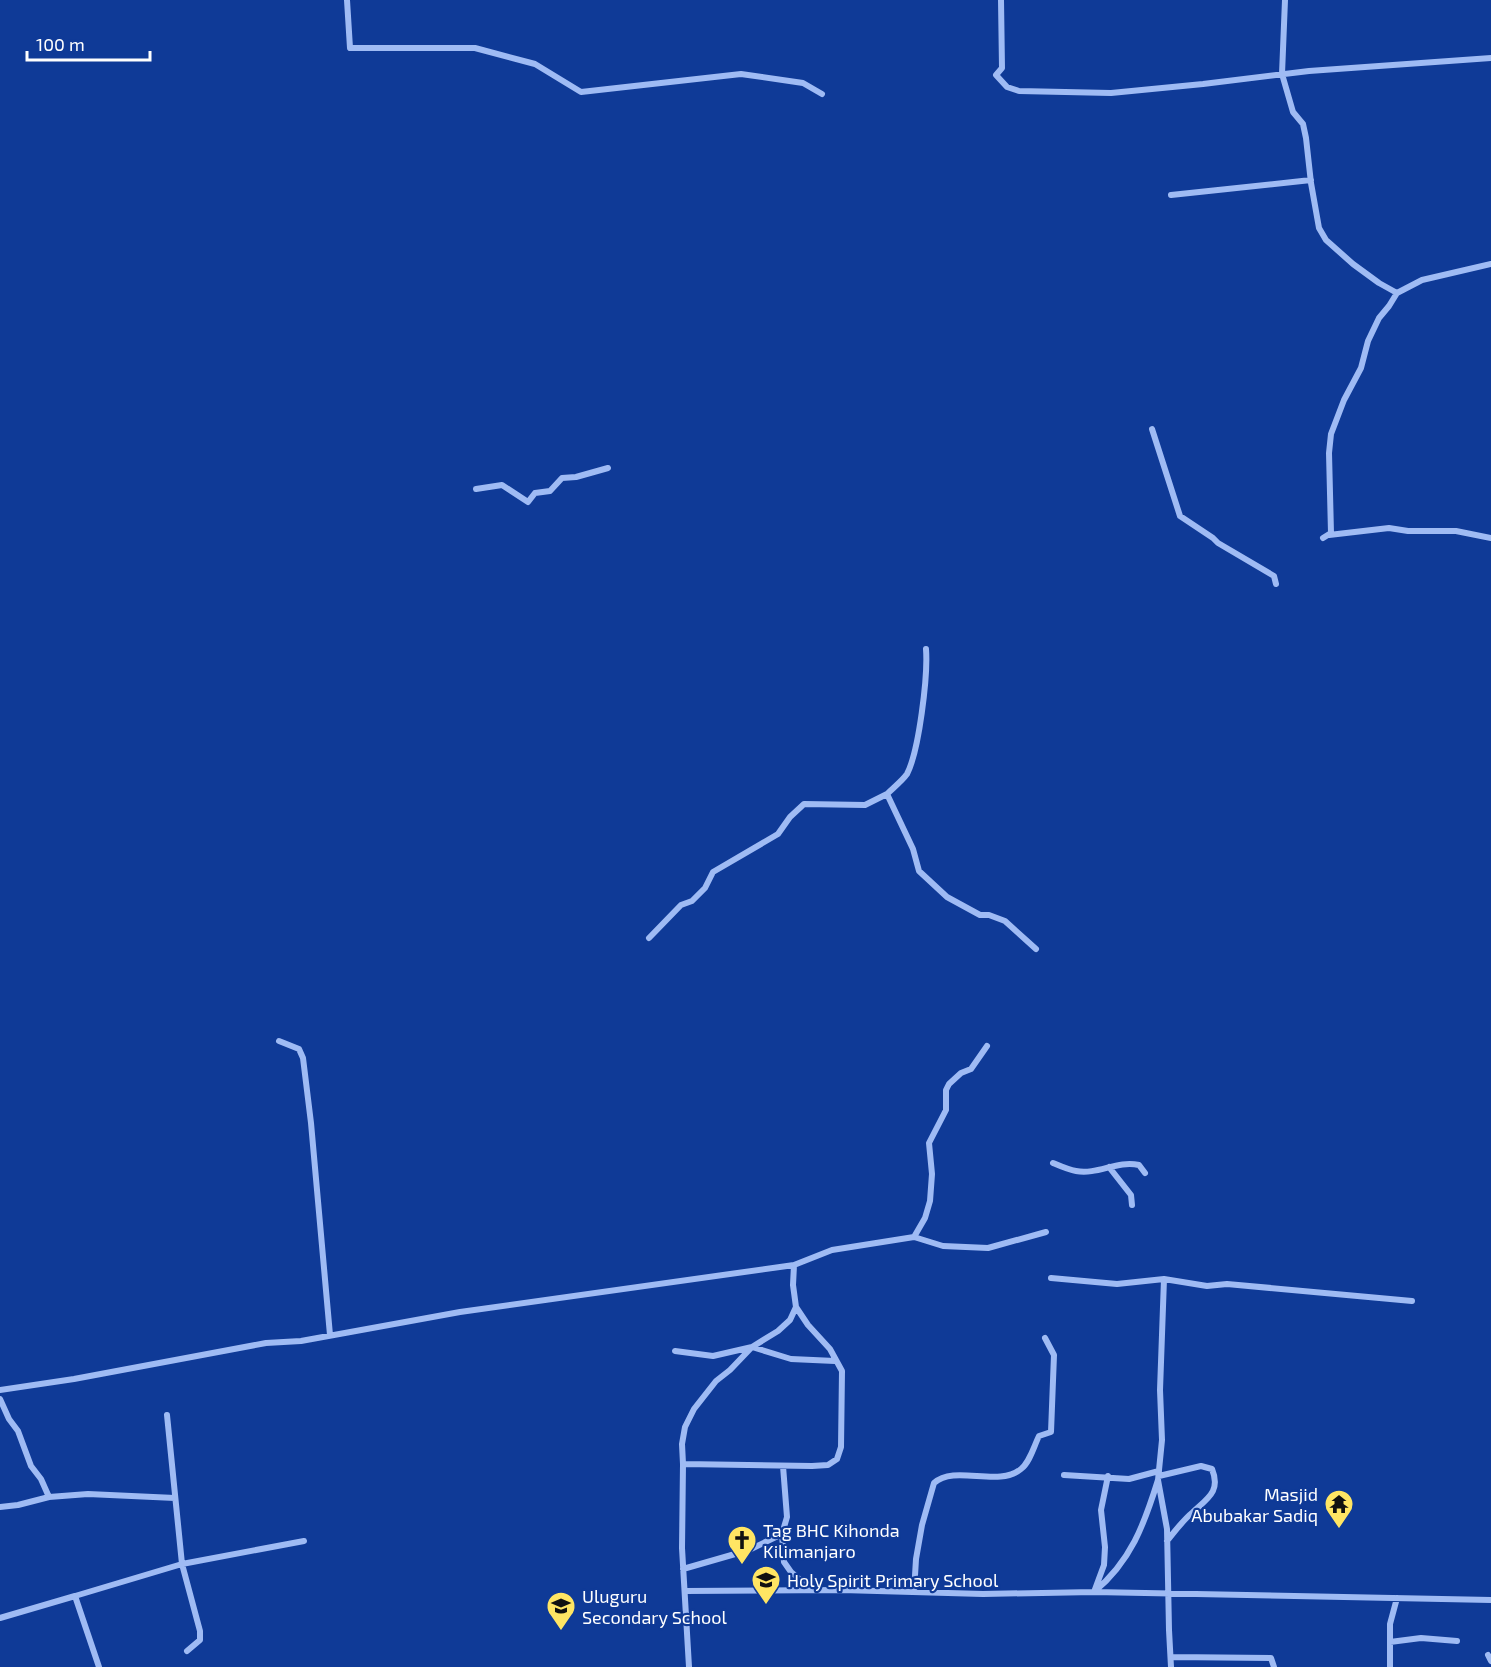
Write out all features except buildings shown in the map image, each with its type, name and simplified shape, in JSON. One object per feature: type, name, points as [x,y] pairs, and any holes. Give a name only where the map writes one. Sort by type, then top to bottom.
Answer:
[{"type":"street","points":[[347,0],[350,48],[475,48],[535,64],[581,92],[741,74],[803,83],[822,94]]},
{"type":"street","points":[[1000,0],[1002,68],[996,75],[1007,87],[1019,91],[1111,93],[1282,74],[1491,58]]},
{"type":"street","points":[[1285,0],[1282,74],[1293,112],[1303,124],[1319,228],[1326,240],[1379,284],[1397,293]]},
{"type":"street","points":[[1171,195],[1311,180]]},
{"type":"street","points":[[1491,264],[1422,280],[1397,293],[1375,326],[1368,341],[1362,368],[1344,400],[1331,434],[1329,453],[1331,533],[1326,536],[1382,528],[1408,531],[1456,531],[1491,538]]},
{"type":"street","points":[[1152,429],[1180,516],[1218,543],[1274,576],[1276,584]]},
{"type":"street","points":[[476,489],[502,485],[528,502],[535,493],[550,491],[562,478],[576,477],[608,468]]},
{"type":"street","points":[[649,938],[681,905],[692,901],[705,888],[713,872],[778,834],[790,817],[804,804],[865,805],[887,794],[906,774],[916,743],[927,669],[926,649]]},
{"type":"street","points":[[887,794],[913,849],[919,871],[947,897],[980,915],[989,915],[1005,921],[1036,949]]},
{"type":"street","points":[[279,1041],[298,1049],[303,1058],[330,1335]]},
{"type":"street","points":[[914,1237],[925,1218],[930,1201],[932,1174],[929,1143],[946,1110],[945,1090],[961,1073],[971,1069],[987,1046]]},
{"type":"street","points":[[1053,1163],[1077,1172],[1127,1162],[1139,1165],[1145,1173]]},
{"type":"street","points":[[1109,1167],[1131,1195],[1132,1205]]},
{"type":"street","points":[[0,1390],[74,1379],[266,1343],[301,1341],[452,1313],[794,1265],[832,1250],[914,1237],[943,1246],[988,1248],[1046,1232]]},
{"type":"street","points":[[683,1464],[828,1465],[837,1460],[841,1447],[842,1371],[830,1349],[808,1325],[796,1307],[793,1285],[794,1265]]},
{"type":"street","points":[[1051,1278],[1117,1284],[1164,1279],[1207,1286],[1227,1284],[1412,1301]]},
{"type":"street","points":[[1094,1592],[1106,1582],[1128,1556],[1149,1509],[1159,1476],[1162,1440],[1160,1390],[1164,1279]]},
{"type":"street","points":[[690,1667],[683,1569],[682,1444],[685,1426],[694,1409],[716,1381],[752,1347],[784,1326],[790,1320],[796,1307]]},
{"type":"street","points":[[914,1592],[916,1559],[922,1525],[934,1483],[945,1476],[1013,1474],[1023,1468],[1039,1436],[1052,1432],[1054,1355],[1045,1338]]},
{"type":"street","points":[[675,1351],[713,1356],[752,1347],[791,1359],[835,1361]]},
{"type":"street","points":[[0,1399],[9,1419],[18,1431],[30,1466],[41,1479],[49,1497]]},
{"type":"street","points":[[167,1415],[182,1564],[200,1631],[200,1640],[187,1651]]},
{"type":"street","points":[[783,1466],[787,1517],[782,1534],[784,1562],[791,1572],[813,1591]]},
{"type":"street","points":[[1064,1476],[1108,1476],[1129,1479],[1159,1476],[1201,1466],[1212,1468],[1215,1476],[1212,1495],[1167,1541]]},
{"type":"street","points":[[1094,1592],[1104,1565],[1105,1547],[1101,1509],[1108,1476]]},
{"type":"street","points":[[1159,1476],[1167,1541],[1171,1667]]},
{"type":"street","points":[[0,1507],[49,1497],[88,1494],[175,1498]]},
{"type":"street","points":[[683,1569],[749,1550],[782,1534]]},
{"type":"street","points":[[0,1617],[182,1564],[304,1541]]},
{"type":"street","points":[[685,1591],[983,1594],[1094,1592],[1491,1600]]},
{"type":"street","points":[[75,1596],[99,1667]]},
{"type":"street","points":[[1390,1667],[1390,1624],[1397,1598]]},
{"type":"street","points":[[1390,1642],[1421,1638],[1457,1641]]},
{"type":"street","points":[[1172,1657],[1271,1658],[1274,1667]]},
{"type":"place","name":"Masjid Abubakar Sadiq","points":[[1339,1530]]},
{"type":"place","name":"Tag BHC Kihonda Kilimanjaro","points":[[742,1566]]},
{"type":"place","name":"Holy Spirit Primary School","points":[[766,1606]]},
{"type":"place","name":"Uluguru Secondary School","points":[[561,1632]]}]
